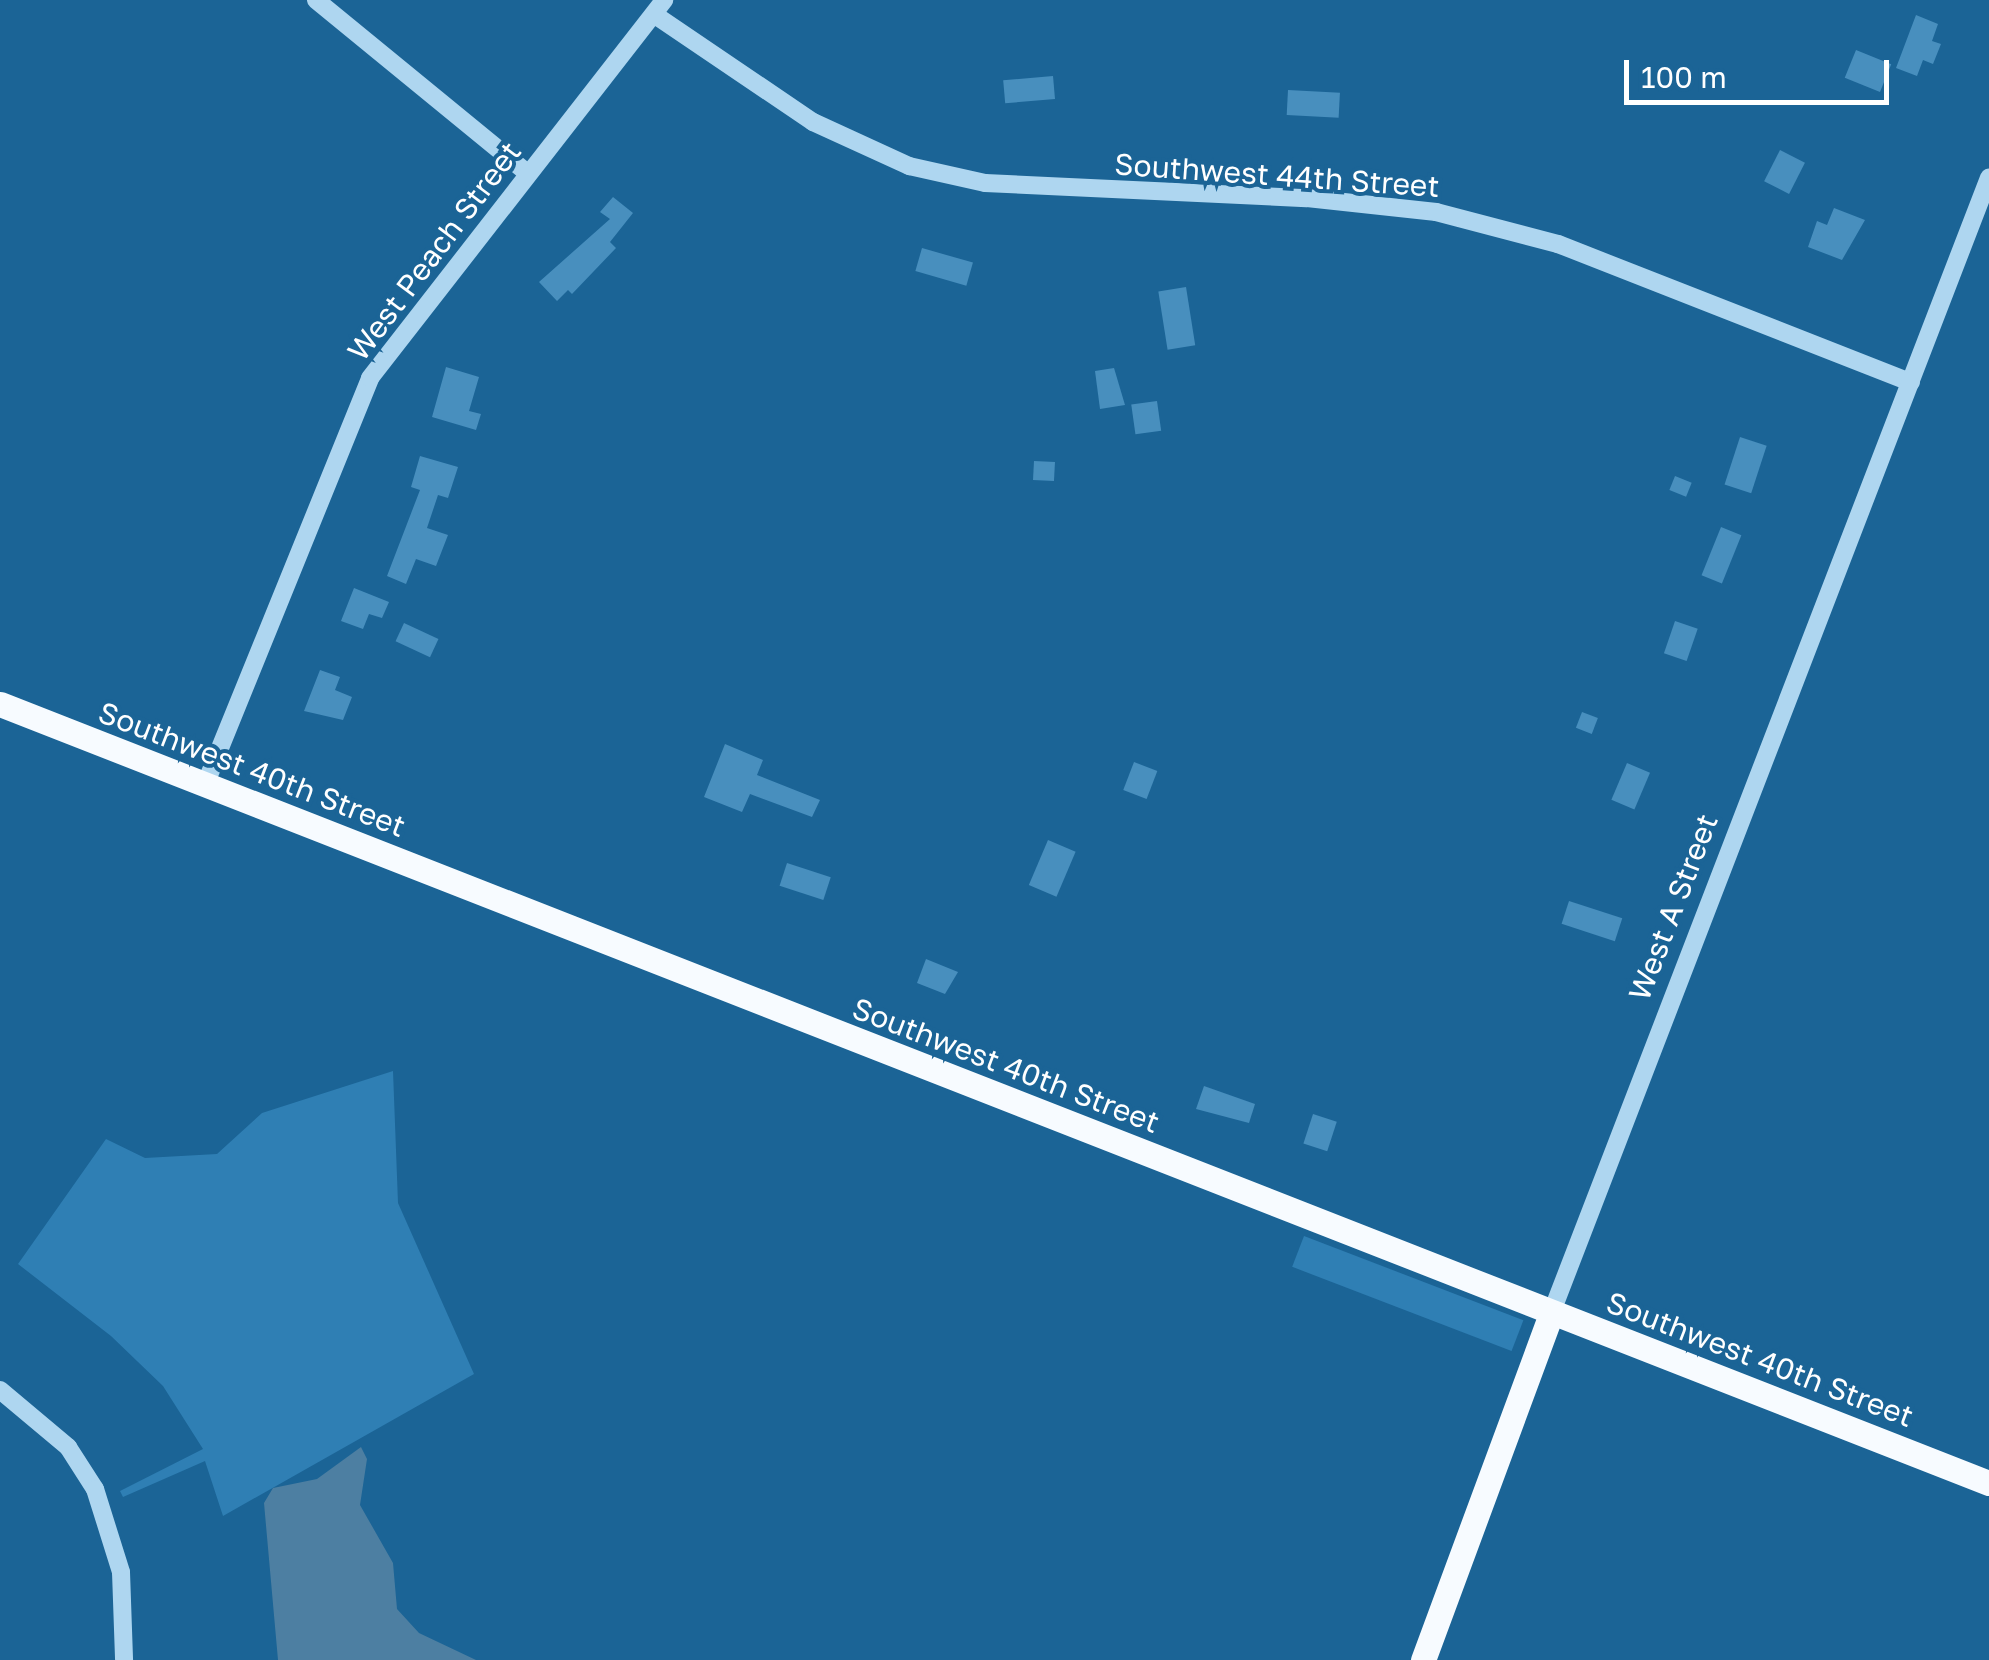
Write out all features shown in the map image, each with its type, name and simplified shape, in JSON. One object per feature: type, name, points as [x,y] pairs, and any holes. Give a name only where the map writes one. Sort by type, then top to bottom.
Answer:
[{"type":"main road","name":"Southwest 40th Street","points":[[0,704],[1551,1314],[1989,1482]]},
{"type":"main road","name":"West A Street","points":[[1423,1660],[1551,1314]]},
{"type":"street","points":[[316,0],[527,173]]},
{"type":"street","name":"West Peach Street","points":[[206,785],[370,378],[660,7]]},
{"type":"street","name":"Southwest 44th Street","points":[[660,7],[814,122],[910,166],[985,184],[1324,200],[1436,212],[1558,244],[1910,382]]},
{"type":"street","name":"West A Street","points":[[1551,1314],[1989,178]]},
{"type":"street","points":[[0,1390],[68,1446],[101,1502],[120,1572],[124,1660]]},
{"type":"shaded area","points":[[393,1071],[398,1203],[474,1374],[223,1516],[205,1461],[123,1497],[120,1491],[203,1449],[163,1386],[111,1336],[18,1264],[106,1139],[145,1158],[217,1154],[262,1113]]},
{"type":"shaded area","points":[[1304,1236],[1523,1320],[1512,1351],[1292,1267]]},
{"type":"shaded area","points":[[361,1447],[367,1459],[360,1505],[393,1563],[397,1609],[419,1633],[476,1660],[278,1660],[264,1503],[273,1488],[317,1479]]},
{"type":"building","points":[[1916,15],[1938,24],[1932,41],[1941,44],[1933,64],[1923,60],[1917,76],[1896,68]]},
{"type":"building","points":[[1856,50],[1891,64],[1880,92],[1845,78]]},
{"type":"building","points":[[1053,76],[1055,99],[1005,103],[1003,80]]},
{"type":"building","points":[[1288,90],[1340,93],[1339,118],[1287,115]]},
{"type":"building","points":[[1780,150],[1805,163],[1789,194],[1764,181]]},
{"type":"building","points":[[613,197],[633,213],[610,242],[616,248],[572,294],[568,290],[557,301],[539,282],[610,219],[600,212]]},
{"type":"building","points":[[1834,208],[1865,220],[1842,260],[1808,247],[1817,221],[1827,225]]},
{"type":"building","points":[[922,248],[973,263],[966,286],[915,271]]},
{"type":"building","points":[[1186,287],[1195,345],[1168,350],[1158,291]]},
{"type":"building","points":[[446,367],[479,377],[469,411],[481,414],[476,430],[432,417]]},
{"type":"building","points":[[1114,368],[1125,405],[1100,409],[1095,371]]},
{"type":"building","points":[[1157,401],[1161,431],[1135,434],[1131,405]]},
{"type":"building","points":[[1740,437],[1767,446],[1751,493],[1725,485]]},
{"type":"building","points":[[420,456],[458,467],[448,498],[438,495],[427,528],[448,535],[436,566],[416,559],[406,584],[387,576],[420,490],[411,487]]},
{"type":"building","points":[[1034,461],[1055,462],[1054,481],[1033,480]]},
{"type":"building","points":[[1675,476],[1692,483],[1686,497],[1669,490]]},
{"type":"building","points":[[1721,527],[1741,535],[1722,583],[1702,575]]},
{"type":"building","points":[[354,588],[389,602],[382,618],[369,614],[363,629],[341,621]]},
{"type":"building","points":[[1675,621],[1698,629],[1687,661],[1664,653]]},
{"type":"building","points":[[404,623],[438,639],[430,657],[396,641]]},
{"type":"building","points":[[320,670],[340,677],[335,690],[352,697],[343,720],[304,711]]},
{"type":"building","points":[[1582,712],[1598,718],[1592,734],[1576,728]]},
{"type":"building","points":[[725,744],[763,760],[757,775],[820,800],[812,817],[750,794],[742,812],[704,797]]},
{"type":"building","points":[[1134,762],[1157,771],[1147,799],[1123,790]]},
{"type":"building","points":[[1627,763],[1650,773],[1634,810],[1611,800]]},
{"type":"building","points":[[1048,840],[1076,852],[1056,897],[1029,885]]},
{"type":"building","points":[[787,863],[831,877],[823,900],[780,886]]},
{"type":"building","points":[[1569,901],[1622,918],[1615,941],[1562,924]]},
{"type":"building","points":[[926,959],[958,972],[945,994],[917,983]]},
{"type":"building","points":[[1204,1086],[1255,1104],[1249,1123],[1196,1109]]},
{"type":"building","points":[[1313,1114],[1337,1122],[1327,1151],[1303,1143]]}]
